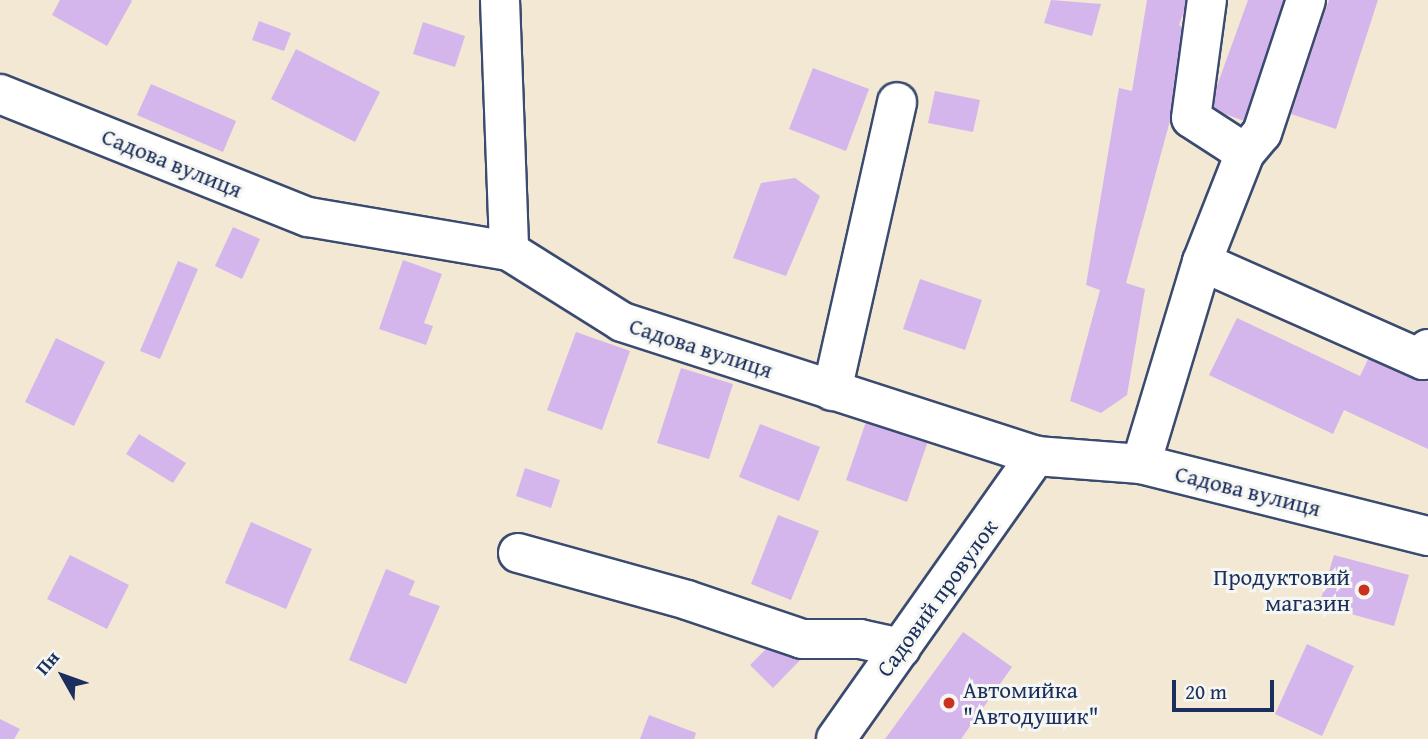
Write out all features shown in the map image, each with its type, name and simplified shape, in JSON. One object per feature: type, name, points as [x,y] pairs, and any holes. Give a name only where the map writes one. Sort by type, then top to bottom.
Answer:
[{"type":"street","points":[[500,0],[509,251]]},
{"type":"street","points":[[1207,0],[1191,118],[1245,153]]},
{"type":"street","points":[[1141,464],[1202,262],[1245,153],[1262,133],[1306,0]]},
{"type":"street","name":"Садова вулиця","points":[[0,94],[308,217],[509,251],[622,322],[1036,456],[1141,464],[1428,536]]},
{"type":"street","points":[[832,391],[897,102]]},
{"type":"street","points":[[1202,262],[1423,360],[1428,349]]},
{"type":"street","name":"Садовий провулок","points":[[836,739],[1036,456]]},
{"type":"street","points":[[518,553],[687,600],[802,639],[860,639],[901,648]]},
{"type":"building","points":[[60,0],[132,1],[107,46],[52,15]]},
{"type":"building","points":[[1051,0],[1101,4],[1092,36],[1044,23]]},
{"type":"building","points":[[1147,0],[1188,0],[1179,25],[1194,32],[1126,283],[1145,289],[1127,395],[1101,413],[1070,401],[1100,290],[1086,285],[1119,88],[1132,91]]},
{"type":"building","points":[[1248,0],[1288,0],[1244,121],[1209,108]]},
{"type":"building","points":[[1329,0],[1378,0],[1336,129],[1291,114]]},
{"type":"building","points":[[259,21],[291,33],[284,51],[252,40]]},
{"type":"building","points":[[423,22],[465,36],[455,67],[413,54]]},
{"type":"building","points":[[296,49],[380,92],[355,142],[271,99]]},
{"type":"building","points":[[813,68],[869,89],[846,151],[789,129]]},
{"type":"building","points":[[151,84],[236,121],[223,152],[137,115]]},
{"type":"building","points":[[935,91],[980,100],[973,132],[928,123]]},
{"type":"building","points":[[795,178],[820,196],[786,276],[733,258],[761,183]]},
{"type":"building","points":[[233,227],[260,239],[242,279],[215,266]]},
{"type":"building","points":[[403,260],[442,274],[424,323],[433,326],[426,345],[379,329]]},
{"type":"building","points":[[178,261],[198,269],[160,359],[140,351]]},
{"type":"building","points":[[920,279],[982,300],[965,350],[903,329]]},
{"type":"building","points":[[1237,318],[1360,376],[1370,355],[1428,382],[1428,449],[1344,410],[1333,434],[1209,375]]},
{"type":"building","points":[[576,332],[630,351],[602,430],[547,410]]},
{"type":"building","points":[[56,338],[105,362],[74,426],[25,402]]},
{"type":"building","points":[[681,368],[733,384],[709,459],[657,443]]},
{"type":"building","points":[[868,416],[929,438],[907,502],[846,480]]},
{"type":"building","points":[[760,424],[820,447],[799,501],[739,477]]},
{"type":"building","points":[[139,434],[186,463],[173,483],[126,454]]},
{"type":"building","points":[[525,468],[560,480],[551,508],[516,496]]},
{"type":"building","points":[[778,515],[819,531],[791,600],[751,584]]},
{"type":"building","points":[[251,522],[312,549],[286,609],[225,583]]},
{"type":"building","points":[[70,555],[129,585],[107,629],[47,599]]},
{"type":"building","name":"Продуктовий магазин","points":[[1334,555],[1409,575],[1394,626],[1319,605]]},
{"type":"building","points":[[386,569],[415,581],[409,595],[440,606],[406,684],[349,660]]},
{"type":"building","name":"Автомийка \"Автодушик\"","points":[[963,632],[1012,667],[961,739],[885,739]]},
{"type":"building","points":[[774,641],[806,654],[773,688],[750,665]]},
{"type":"building","points":[[1307,644],[1354,666],[1322,736],[1275,714]]},
{"type":"building","points":[[649,715],[696,733],[694,739],[640,739]]},
{"type":"building","points":[[0,719],[20,729],[14,739],[0,739]]},
{"type":"place","name":"Продуктовий магазин","points":[[1364,590]]},
{"type":"place","name":"Автомийка \"Автодушик\"","points":[[949,703]]}]
